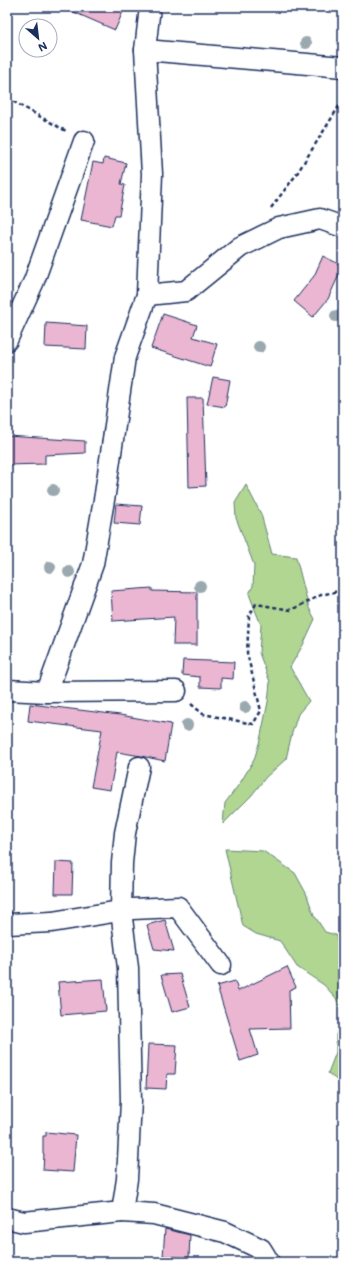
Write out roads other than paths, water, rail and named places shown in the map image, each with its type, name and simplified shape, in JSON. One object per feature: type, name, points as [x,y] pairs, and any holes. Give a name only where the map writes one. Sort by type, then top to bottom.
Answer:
[{"type":"street","points":[[47,692],[93,564],[125,357],[147,295],[152,174],[145,50],[150,7]]},
{"type":"street","points":[[145,50],[343,67]]},
{"type":"street","points":[[7,340],[34,281],[84,141]]},
{"type":"street","points":[[147,295],[186,292],[240,247],[280,228],[320,219],[343,227]]},
{"type":"street","points":[[7,690],[47,692],[176,691]]},
{"type":"street","points":[[122,1212],[127,1179],[131,1101],[128,968],[122,910],[122,863],[125,833],[139,767]]},
{"type":"street","points":[[7,924],[52,922],[132,909],[178,907],[221,965]]},
{"type":"street","points":[[7,1218],[24,1222],[122,1212],[154,1214],[225,1232],[261,1249],[269,1262]]}]
